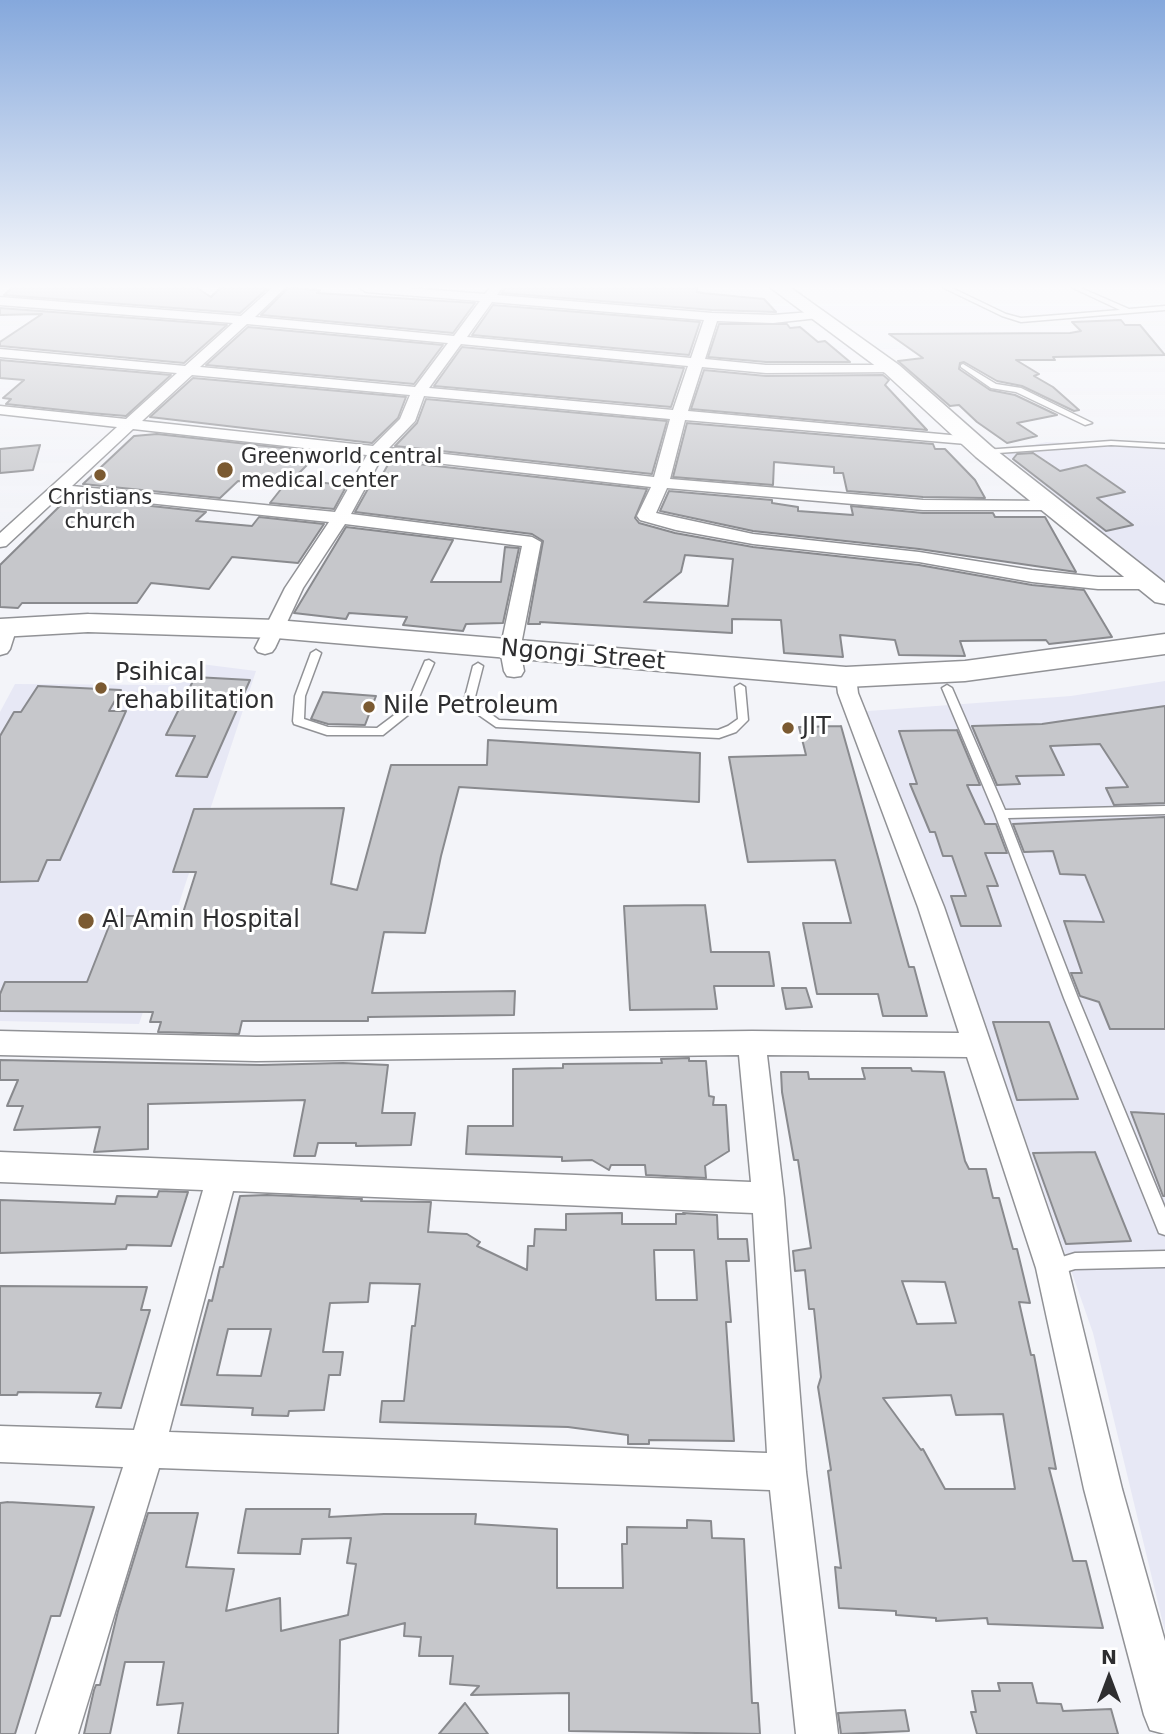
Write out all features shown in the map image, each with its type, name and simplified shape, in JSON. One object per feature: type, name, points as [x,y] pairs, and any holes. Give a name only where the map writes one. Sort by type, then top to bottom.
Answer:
[{"type":"main road","name":"Ngongi Street","points":[[2,639],[126,642],[270,638],[512,660],[847,685],[947,688],[1165,660]]},
{"type":"main road","name":"Ngongi Street","points":[[270,638],[316,653],[478,666],[512,660],[740,687],[847,685],[1165,644]]},
{"type":"street","points":[[0,542],[163,396],[187,369]]},
{"type":"street","points":[[196,369],[418,393],[679,415],[978,447]]},
{"type":"street","points":[[270,638],[294,588],[340,518],[377,452],[407,421],[418,393],[436,369]]},
{"type":"street","points":[[696,369],[679,415],[661,483],[646,516],[676,525],[753,539],[919,556],[1032,576],[1157,590]]},
{"type":"street","points":[[795,369],[892,369],[978,447],[1157,590]]},
{"type":"street","points":[[0,410],[661,483],[923,505],[1055,506]]},
{"type":"street","points":[[57,489],[340,518],[533,542],[512,660]]},
{"type":"street","points":[[847,685],[931,907],[1052,1268],[1102,1489],[1155,1641],[1165,1715]]},
{"type":"street","points":[[0,1043],[256,1049],[752,1043],[978,1045]]},
{"type":"street","points":[[752,1043],[768,1198],[787,1472],[817,1734]]},
{"type":"street","points":[[0,1167],[768,1198]]},
{"type":"street","points":[[57,1734],[146,1451],[222,1177]]},
{"type":"street","points":[[0,1444],[787,1472]]},
{"type":"lane","points":[[968,369],[994,386],[1018,390],[1088,423]]},
{"type":"lane","points":[[978,447],[1111,443],[1165,446]]},
{"type":"lane","points":[[316,653],[300,696],[298,721],[327,731],[379,732],[409,709],[429,663]]},
{"type":"lane","points":[[478,666],[470,697],[477,709],[496,723],[719,734],[732,729],[743,720],[740,687]]},
{"type":"lane","points":[[947,688],[1001,814],[1071,998],[1165,1227]]},
{"type":"lane","points":[[1001,814],[1165,810]]},
{"type":"lane","points":[[1052,1268],[1075,1261],[1165,1259]]},
{"type":"shaded area","points":[[1046,442],[1165,447],[1165,587],[1003,452]]},
{"type":"shaded area","name":"Al Amin Hospital","points":[[201,664],[256,671],[139,1024],[0,1021],[0,712],[15,684],[169,685],[184,682]]},
{"type":"shaded area","points":[[1165,681],[1165,1632],[1093,1333],[964,964],[855,712],[1071,696]]},
{"type":"building","points":[[0,369],[102,369],[171,375],[126,416],[6,404],[11,399],[3,398],[24,380],[0,378]]},
{"type":"building","points":[[249,369],[425,369],[414,384]]},
{"type":"building","points":[[446,369],[684,369],[671,407],[434,386]]},
{"type":"building","points":[[907,369],[959,369],[990,390],[1015,395],[1057,415],[1017,423],[1037,436],[1007,443],[977,422],[959,405],[950,406]]},
{"type":"building","points":[[976,369],[1031,369],[1039,374],[1034,376],[1053,387],[1079,410],[1074,411],[1022,386],[997,381]]},
{"type":"building","points":[[704,370],[766,376],[883,375],[889,380],[885,385],[927,430],[691,409]]},
{"type":"building","points":[[193,378],[406,397],[398,418],[372,443],[150,417]]},
{"type":"building","points":[[426,399],[667,421],[652,474],[395,446],[417,423]]},
{"type":"building","points":[[687,423],[933,444],[935,449],[945,449],[975,480],[985,498],[923,497],[847,491],[843,473],[834,473],[834,467],[774,462],[773,485],[673,477]]},
{"type":"building","points":[[157,434],[320,452],[292,480],[347,485],[334,509],[270,503],[285,484],[238,481],[220,498],[83,484],[134,436]]},
{"type":"building","points":[[40,445],[33,470],[0,473],[0,449]]},
{"type":"building","points":[[1033,453],[1060,471],[1086,465],[1125,492],[1097,498],[1133,525],[1106,531],[1013,459],[1017,454]]},
{"type":"building","points":[[390,461],[647,489],[635,518],[639,523],[675,533],[753,547],[919,565],[1032,585],[1084,590],[1112,637],[1049,644],[1046,640],[960,641],[965,656],[899,655],[895,640],[840,635],[843,657],[784,653],[781,620],[732,619],[732,633],[540,622],[528,624],[543,541],[532,534],[355,512],[369,487],[375,488]],"holes":[[[685,555],[733,559],[728,606],[644,602],[681,572]]]},
{"type":"building","points":[[669,491],[772,500],[772,503],[798,507],[798,511],[853,515],[851,506],[923,513],[993,513],[995,517],[1045,517],[1076,572],[919,549],[753,531],[660,511]]},
{"type":"building","points":[[69,497],[206,512],[196,521],[252,526],[259,517],[324,524],[298,563],[232,557],[209,589],[151,583],[137,603],[22,603],[18,608],[0,607],[0,565]]},
{"type":"building","points":[[346,527],[453,540],[431,582],[501,582],[505,547],[519,548],[503,623],[466,624],[463,631],[403,625],[407,617],[349,613],[346,619],[294,613]]},
{"type":"building","points":[[195,677],[250,680],[207,777],[176,776],[195,736],[166,735]]},
{"type":"building","points":[[38,686],[121,690],[109,711],[126,711],[60,860],[47,860],[38,881],[0,882],[0,736],[14,712],[21,712]]},
{"type":"building","points":[[323,692],[376,696],[365,725],[328,724],[311,719]]},
{"type":"building","points":[[1165,706],[1165,803],[1114,805],[1106,788],[1128,787],[1100,744],[1050,746],[1064,775],[1016,776],[1020,784],[997,785],[972,726],[1042,724]]},
{"type":"building","points":[[841,726],[909,967],[914,967],[927,1016],[883,1016],[878,994],[817,994],[803,923],[851,923],[835,860],[748,862],[729,757],[806,755],[799,727]]},
{"type":"building","points":[[957,730],[980,785],[967,785],[985,824],[996,824],[1007,853],[985,853],[998,886],[987,886],[1001,926],[961,926],[951,896],[966,896],[952,856],[943,856],[935,832],[930,832],[910,784],[917,784],[899,731]]},
{"type":"building","points":[[488,740],[700,753],[699,802],[459,787],[425,933],[384,932],[372,993],[515,991],[514,1015],[368,1017],[368,1021],[242,1021],[239,1034],[158,1032],[161,1022],[150,1022],[153,1012],[0,1011],[0,994],[5,982],[87,982],[113,916],[182,916],[196,872],[173,872],[194,809],[344,808],[331,884],[357,890],[391,765],[487,765]]},
{"type":"building","points":[[1165,817],[1165,1029],[1110,1029],[1099,1002],[1080,996],[1071,973],[1082,973],[1064,921],[1104,922],[1085,875],[1060,874],[1053,851],[1024,852],[1013,824]]},
{"type":"building","points":[[705,905],[711,952],[769,952],[774,986],[714,986],[717,1009],[630,1010],[624,906]]},
{"type":"building","points":[[782,988],[806,988],[812,1007],[786,1009]]},
{"type":"building","points":[[993,1022],[1049,1022],[1078,1099],[1017,1100]]},
{"type":"building","points":[[689,1058],[689,1061],[706,1061],[709,1096],[714,1097],[713,1105],[726,1105],[729,1151],[705,1166],[706,1178],[646,1175],[645,1165],[611,1165],[609,1170],[592,1160],[562,1161],[562,1157],[466,1154],[468,1126],[513,1126],[513,1069],[563,1068],[563,1064],[662,1063],[661,1059]]},
{"type":"building","points":[[0,1060],[388,1065],[382,1113],[415,1113],[411,1145],[356,1146],[356,1143],[318,1143],[315,1156],[294,1156],[305,1100],[148,1104],[148,1149],[94,1152],[100,1127],[14,1130],[23,1106],[7,1106],[18,1080],[0,1080]]},
{"type":"building","points":[[862,1068],[911,1068],[912,1071],[944,1072],[965,1161],[969,1169],[986,1169],[993,1198],[999,1198],[1013,1249],[1017,1249],[1030,1303],[1019,1302],[1031,1355],[1034,1355],[1056,1469],[1049,1468],[1073,1561],[1086,1561],[1103,1628],[988,1624],[987,1618],[936,1621],[936,1618],[896,1615],[896,1611],[839,1608],[835,1567],[841,1568],[828,1471],[831,1470],[818,1387],[821,1377],[814,1309],[809,1309],[805,1270],[795,1271],[793,1251],[811,1248],[798,1160],[794,1160],[782,1092],[781,1072],[808,1072],[809,1079],[865,1079]],"holes":[[[902,1281],[945,1282],[956,1323],[917,1324]],[[951,1395],[956,1415],[1003,1414],[1015,1489],[945,1489],[923,1449],[921,1450],[883,1398]]]},
{"type":"building","points":[[1131,1112],[1165,1114],[1165,1196],[1163,1196]]},
{"type":"building","points":[[1095,1152],[1131,1241],[1066,1244],[1033,1153]]},
{"type":"building","points":[[159,1191],[188,1192],[171,1246],[127,1245],[126,1249],[0,1253],[0,1200],[115,1204],[117,1196],[157,1197]]},
{"type":"building","points":[[240,1196],[431,1202],[428,1232],[467,1234],[480,1242],[477,1246],[527,1270],[528,1246],[534,1246],[535,1229],[566,1230],[566,1214],[622,1213],[622,1224],[676,1224],[676,1214],[685,1214],[683,1213],[717,1215],[718,1239],[747,1239],[749,1261],[726,1261],[731,1322],[726,1322],[734,1441],[649,1440],[649,1444],[628,1444],[628,1435],[568,1427],[380,1422],[382,1401],[404,1401],[412,1326],[415,1326],[420,1284],[370,1283],[368,1302],[330,1303],[323,1352],[343,1352],[340,1375],[329,1375],[324,1410],[289,1411],[288,1416],[252,1415],[253,1408],[181,1405],[209,1300],[212,1301],[220,1267],[223,1267]],"holes":[[[654,1250],[694,1250],[697,1300],[656,1300]],[[228,1329],[271,1329],[261,1376],[217,1375]]]},
{"type":"building","points":[[0,1286],[147,1287],[141,1310],[150,1310],[121,1408],[96,1407],[101,1393],[18,1392],[17,1395],[0,1395]]},
{"type":"building","points":[[0,1503],[94,1507],[60,1616],[51,1616],[15,1734],[0,1734]]},
{"type":"building","points":[[246,1509],[330,1509],[329,1517],[476,1514],[475,1524],[557,1529],[557,1588],[623,1588],[622,1544],[627,1544],[627,1527],[687,1528],[687,1520],[711,1521],[712,1538],[744,1539],[752,1703],[758,1703],[760,1734],[569,1731],[569,1693],[471,1695],[479,1686],[450,1684],[453,1656],[419,1656],[421,1637],[404,1636],[405,1623],[340,1640],[338,1734],[178,1734],[183,1703],[157,1705],[164,1662],[125,1662],[110,1734],[84,1734],[94,1690],[96,1685],[100,1685],[118,1611],[148,1513],[198,1513],[186,1567],[234,1569],[226,1611],[280,1598],[281,1631],[348,1615],[356,1564],[347,1563],[351,1538],[302,1539],[300,1554],[238,1553]]},
{"type":"building","points":[[998,1683],[1032,1683],[1037,1703],[1061,1704],[1063,1711],[1111,1709],[1118,1734],[977,1734],[971,1712],[976,1712],[972,1691],[1000,1691]]},
{"type":"building","points":[[465,1703],[488,1734],[439,1734]]},
{"type":"building","points":[[905,1710],[909,1731],[841,1734],[838,1713]]},
{"type":"place","name":"Greenworld central medical center","points":[[225,470]]},
{"type":"place","name":"Christians church","points":[[100,475]]},
{"type":"place","name":"Psihical rehabilitation","points":[[101,688]]},
{"type":"place","name":"Nile Petroleum","points":[[369,707]]},
{"type":"place","name":"JIT","points":[[788,728]]},
{"type":"place","name":"Al Amin Hospital","points":[[86,921]]}]
